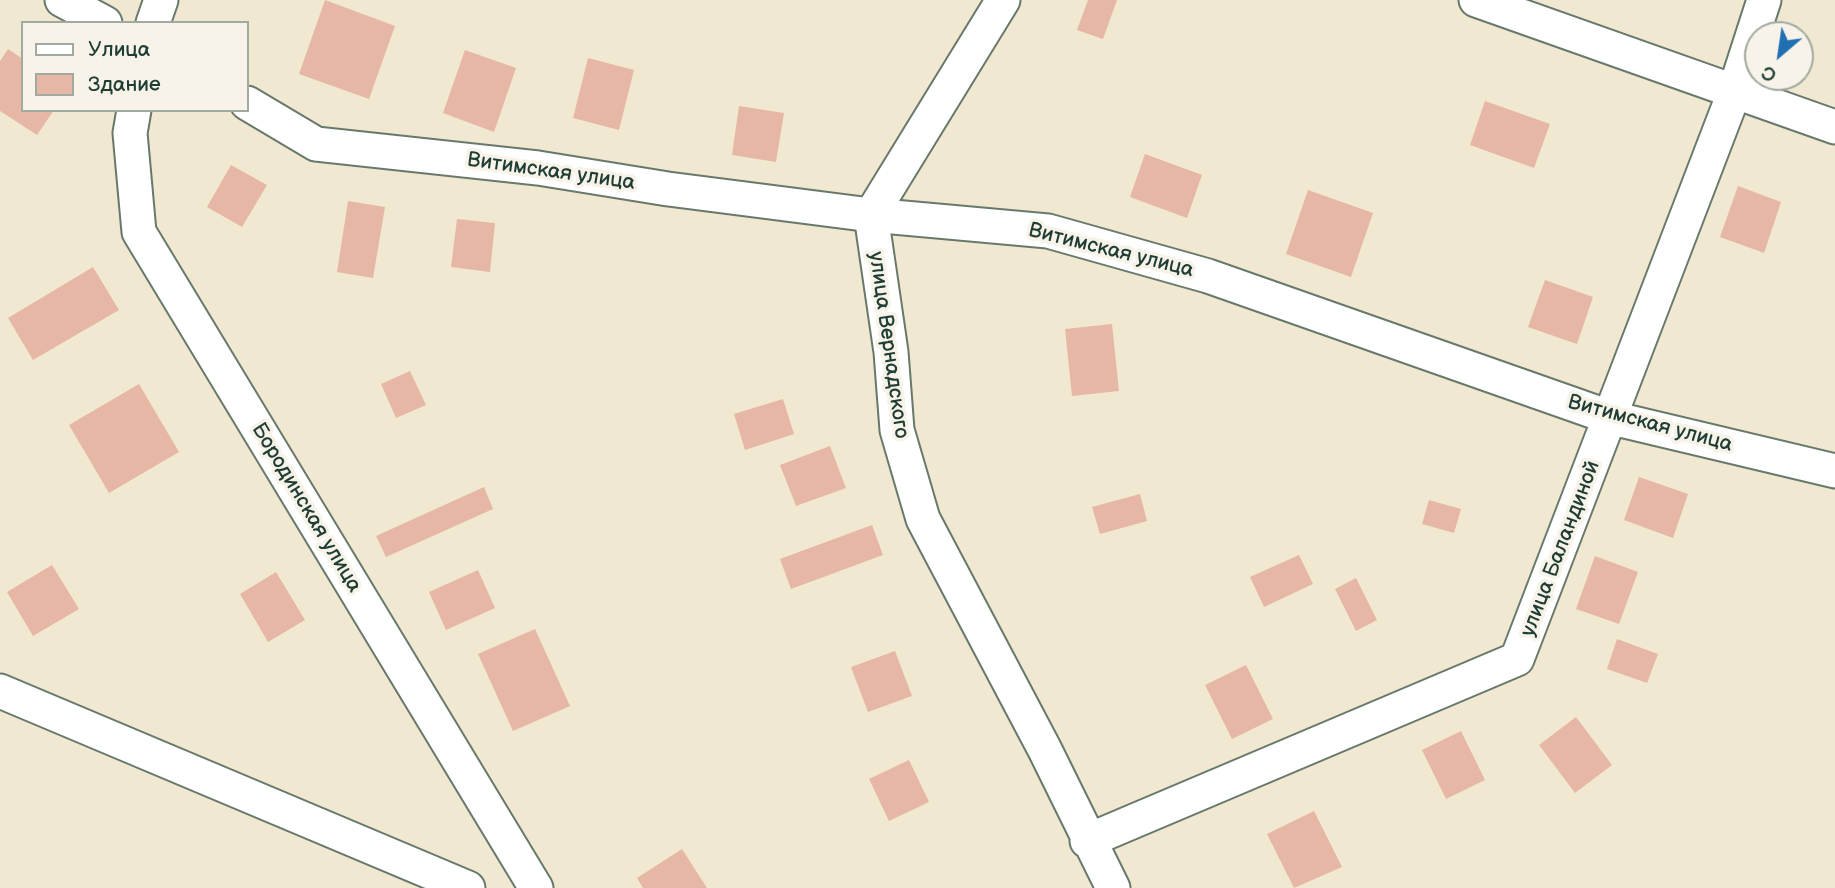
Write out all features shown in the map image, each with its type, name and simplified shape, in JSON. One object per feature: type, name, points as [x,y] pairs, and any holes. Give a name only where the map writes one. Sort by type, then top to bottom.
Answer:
[{"type":"street","points":[[62,0],[101,21]]},
{"type":"street","points":[[154,21],[161,0]]},
{"type":"street","points":[[871,215],[1003,0]]},
{"type":"street","points":[[1476,0],[1835,127]]},
{"type":"street","name":"улица Баландиной","points":[[1087,841],[1517,659],[1612,418],[1734,93],[1764,0]]},
{"type":"street","name":"Витимская улица","points":[[248,104],[316,144],[538,168],[668,189],[871,215],[1048,231],[1208,275],[1612,418],[1835,471]]},
{"type":"street","name":"Бородинская улица","points":[[134,112],[130,133],[139,232],[536,888]]},
{"type":"street","name":"улица Вернадского","points":[[871,215],[891,352],[897,430],[923,520],[1045,750],[1087,841],[1113,888]]},
{"type":"street","points":[[0,691],[468,888]]},
{"type":"building","points":[[325,0],[395,26],[369,99],[299,74]]},
{"type":"building","points":[[1088,0],[1117,0],[1103,39],[1077,30]]},
{"type":"building","points":[[8,49],[21,58],[21,112],[53,112],[37,135],[0,111],[0,61]]},
{"type":"building","points":[[465,50],[516,68],[494,132],[443,113]]},
{"type":"building","points":[[588,58],[634,70],[619,130],[573,118]]},
{"type":"building","points":[[1485,101],[1550,124],[1534,168],[1470,145]]},
{"type":"building","points":[[739,106],[784,113],[776,162],[732,155]]},
{"type":"building","points":[[1145,154],[1202,175],[1187,218],[1130,197]]},
{"type":"building","points":[[231,165],[267,185],[242,227],[207,207]]},
{"type":"building","points":[[1738,186],[1781,202],[1764,253],[1720,237]]},
{"type":"building","points":[[1308,190],[1373,213],[1351,277],[1286,254]]},
{"type":"building","points":[[348,201],[385,207],[373,278],[337,272]]},
{"type":"building","points":[[457,219],[495,223],[490,272],[451,267]]},
{"type":"building","points":[[93,267],[119,310],[33,360],[8,318]]},
{"type":"building","points":[[1545,280],[1593,297],[1577,344],[1528,327]]},
{"type":"building","points":[[1112,324],[1119,391],[1072,396],[1065,329]]},
{"type":"building","points":[[410,371],[426,405],[396,418],[381,384]]},
{"type":"building","points":[[139,384],[179,452],[109,493],[69,425]]},
{"type":"building","points":[[783,399],[794,434],[745,450],[734,414]]},
{"type":"building","points":[[830,446],[846,488],[796,506],[780,465]]},
{"type":"building","points":[[1639,477],[1688,494],[1673,538],[1624,520]]},
{"type":"building","points":[[484,487],[493,509],[386,557],[376,536]]},
{"type":"building","points":[[1140,494],[1147,521],[1100,534],[1092,507]]},
{"type":"building","points":[[1429,500],[1461,509],[1454,533],[1422,524]]},
{"type":"building","points":[[872,525],[883,555],[791,589],[780,559]]},
{"type":"building","points":[[1299,555],[1313,584],[1264,607],[1250,577]]},
{"type":"building","points":[[1595,556],[1638,572],[1619,624],[1576,609]]},
{"type":"building","points":[[52,565],[79,609],[33,636],[7,592]]},
{"type":"building","points":[[478,570],[495,608],[446,630],[429,592]]},
{"type":"building","points":[[276,572],[305,620],[268,642],[240,594]]},
{"type":"building","points":[[1356,578],[1377,620],[1356,631],[1335,589]]},
{"type":"building","points":[[535,629],[570,706],[513,731],[478,654]]},
{"type":"building","points":[[1617,639],[1658,654],[1647,683],[1607,669]]},
{"type":"building","points":[[895,651],[912,696],[868,712],[851,667]]},
{"type":"building","points":[[1246,665],[1273,719],[1232,739],[1205,685]]},
{"type":"building","points":[[1576,717],[1612,765],[1575,793],[1539,745]]},
{"type":"building","points":[[1461,731],[1485,780],[1446,799],[1422,750]]},
{"type":"building","points":[[909,760],[929,802],[889,821],[869,779]]},
{"type":"building","points":[[1314,811],[1342,867],[1294,888],[1267,834]]},
{"type":"building","points":[[682,849],[707,888],[643,888],[637,878]]}]
